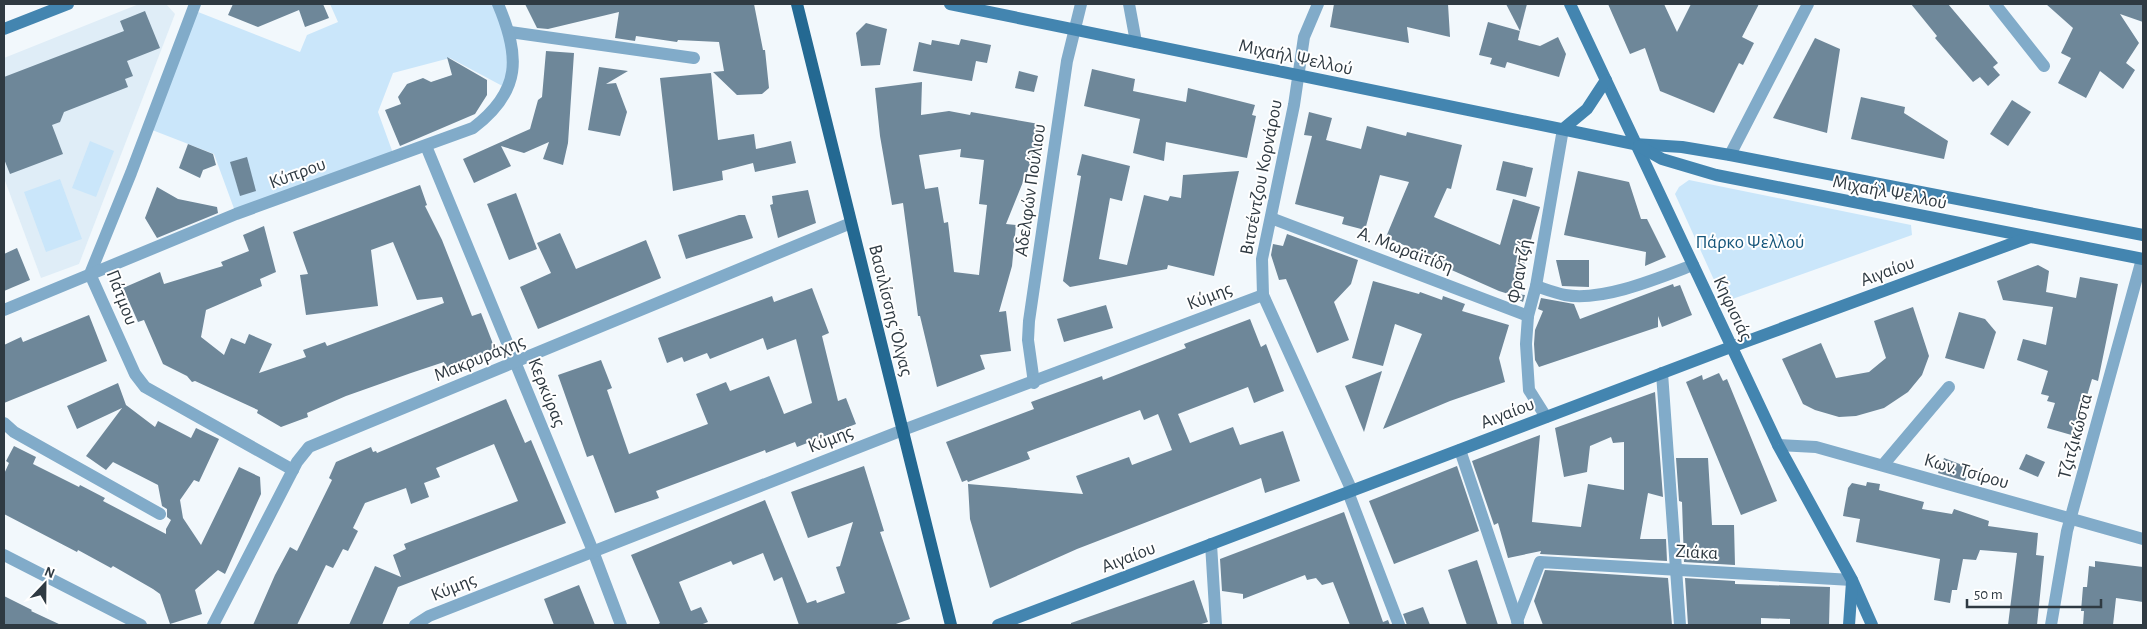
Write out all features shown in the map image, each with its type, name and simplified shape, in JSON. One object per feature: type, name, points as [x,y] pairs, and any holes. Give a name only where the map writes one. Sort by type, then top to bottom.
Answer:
[{"type":"main road","points":[[4,28],[68,4]]},
{"type":"main road","name":"Βασιλίσσης Όλγας","points":[[797,4],[951,625]]},
{"type":"main road","name":"Μιχαήλ Ψελλού","points":[[950,4],[1634,144],[1682,147],[1730,155],[2143,235]]},
{"type":"main road","name":"Κηφισιάς","points":[[1570,4],[1634,144],[1778,445],[1852,580],[1872,625]]},
{"type":"main road","points":[[1563,129],[1587,109],[1606,80]]},
{"type":"main road","name":"Μιχαήλ Ψελλού","points":[[1634,144],[1662,158],[1716,175],[2143,259]]},
{"type":"main road","name":"Αιγαίου","points":[[998,625],[1662,373],[2030,237]]},
{"type":"main road","points":[[1849,625],[1852,580]]},
{"type":"street","name":"Πάτμου","points":[[195,4],[131,173],[90,274],[136,374],[145,388],[292,470]]},
{"type":"street","name":"Κύπρου","points":[[4,310],[236,214],[473,128],[490,115],[508,89],[514,59],[510,32],[498,4]]},
{"type":"street","name":"Αδελφών Πούλιου","points":[[1034,382],[1028,340],[1028,321],[1066,71],[1081,4]]},
{"type":"street","points":[[1129,4],[1136,42]]},
{"type":"street","name":"Βιτσέντζου Κορνάρου","points":[[1318,4],[1304,37],[1294,105],[1262,258],[1263,295],[1350,492],[1399,625]]},
{"type":"street","points":[[1730,155],[1808,4]]},
{"type":"street","points":[[1995,4],[2044,66]]},
{"type":"street","points":[[510,32],[694,58]]},
{"type":"street","name":"Φραντζή","points":[[1546,417],[1529,390],[1526,344],[1528,316],[1536,286],[1563,129]]},
{"type":"street","name":"Κερκύρας","points":[[426,146],[593,551],[621,625]]},
{"type":"street","name":"Α. Μωραϊτίδη","points":[[1271,218],[1528,316]]},
{"type":"street","name":"Μακρυράχης","points":[[213,625],[302,453],[318,443],[851,223]]},
{"type":"street","name":"Τζιτζικώστα","points":[[2051,625],[2058,575],[2071,519],[2143,259]]},
{"type":"street","points":[[1536,286],[1567,296],[1592,295],[1638,286],[1693,265]]},
{"type":"street","name":"Κύμης","points":[[415,625],[429,616],[903,430],[1263,295]]},
{"type":"street","points":[[1662,373],[1680,625]]},
{"type":"street","points":[[1884,466],[1949,387]]},
{"type":"street","points":[[4,423],[14,432],[160,514]]},
{"type":"street","name":"Κων. Τσίρου","points":[[1778,445],[1816,447],[2143,539]]},
{"type":"street","points":[[1460,450],[1518,623]]},
{"type":"street","points":[[1211,544],[1216,625]]},
{"type":"street","points":[[4,555],[140,625]]},
{"type":"street","name":"Ζιάκα","points":[[1518,623],[1540,562],[1852,580]]},
{"type":"shaded area","points":[[139,4],[166,4],[175,14],[79,264],[41,278],[4,178],[4,58]]},
{"type":"green space","points":[[330,4],[498,4],[510,32],[508,89],[450,58],[393,73],[378,112],[394,156],[236,214],[214,154],[147,128],[193,10],[300,52],[307,35],[338,22]]},
{"type":"green space","points":[[90,141],[114,151],[96,197],[72,188]]},
{"type":"green space","points":[[60,179],[82,239],[46,252],[24,192]]},
{"type":"green space","name":"Πάρκο Ψελλού","points":[[1689,180],[1911,225],[1912,235],[1724,302],[1675,194],[1679,187]]},
{"type":"building","points":[[233,4],[323,4],[329,18],[305,27],[299,10],[258,27],[228,15]]},
{"type":"building","points":[[525,4],[754,4],[763,50],[765,50],[769,88],[762,94],[737,95],[713,72],[724,71],[719,42],[678,40],[677,42],[636,36],[635,41],[615,38],[619,12],[548,29],[537,28]]},
{"type":"building","points":[[1334,4],[1448,4],[1450,37],[1407,27],[1409,43],[1330,27]]},
{"type":"building","points":[[1506,4],[1527,4],[1520,31]]},
{"type":"building","points":[[1608,4],[1664,4],[1677,32],[1691,4],[1759,4],[1742,37],[1754,43],[1743,65],[1739,63],[1714,113],[1660,91],[1645,48],[1630,54]]},
{"type":"building","points":[[1911,4],[1948,4],[1998,63],[1993,67],[2000,75],[1988,86],[1980,77],[1973,82],[1935,38],[1937,36]]},
{"type":"building","points":[[2046,4],[2143,4],[2143,22],[2120,14],[2139,43],[2126,63],[2135,70],[2123,89],[2100,71],[2086,98],[2058,83],[2071,58],[2061,53],[2073,28]]},
{"type":"building","points":[[145,11],[160,48],[127,61],[133,76],[125,79],[128,87],[64,112],[60,122],[52,125],[63,154],[10,174],[4,159],[4,77],[124,31],[120,21]]},
{"type":"building","points":[[1488,22],[1520,31],[1518,40],[1540,46],[1558,37],[1566,54],[1559,77],[1507,62],[1505,68],[1490,64],[1492,58],[1479,55]]},
{"type":"building","points":[[866,23],[887,29],[880,65],[861,66],[856,33]]},
{"type":"building","points":[[1815,38],[1840,49],[1827,133],[1773,118]]},
{"type":"building","points":[[961,39],[991,45],[987,63],[976,61],[972,81],[913,71],[919,42],[931,45],[932,40],[959,45]]},
{"type":"building","points":[[546,51],[574,53],[568,143],[563,165],[543,159],[549,142],[524,153],[501,146],[511,166],[474,183],[463,159],[530,129],[538,100],[542,97]]},
{"type":"building","points":[[447,57],[487,80],[487,95],[475,114],[400,146],[385,110],[401,104],[398,97],[407,84],[423,78],[431,82],[452,75]]},
{"type":"building","points":[[599,67],[628,71],[606,84],[616,83],[627,112],[620,136],[588,130]]},
{"type":"building","points":[[1092,69],[1135,79],[1133,91],[1186,102],[1188,88],[1255,105],[1252,115],[1256,116],[1247,158],[1166,142],[1164,161],[1133,153],[1140,119],[1084,106]]},
{"type":"building","points":[[1019,71],[1038,76],[1034,92],[1015,88]]},
{"type":"building","points":[[711,73],[718,140],[754,134],[756,149],[791,141],[796,163],[755,172],[753,163],[722,171],[723,180],[673,191],[660,78]]},
{"type":"building","points":[[922,82],[921,115],[949,111],[970,115],[971,112],[1039,124],[1033,167],[1029,167],[1006,224],[1016,225],[1012,266],[999,312],[1006,311],[1011,351],[980,355],[985,369],[937,387],[920,316],[918,316],[903,203],[892,205],[880,136],[875,88]],"holes":[[[961,149],[960,157],[984,160],[979,204],[987,205],[979,275],[954,272],[948,222],[944,223],[938,187],[925,189],[919,155]]]},
{"type":"building","points":[[1861,97],[1905,107],[1904,113],[1948,141],[1944,159],[1851,139]]},
{"type":"building","points":[[2012,100],[2031,112],[2008,146],[1990,134]]},
{"type":"building","points":[[1309,112],[1332,118],[1326,140],[1361,149],[1367,126],[1406,136],[1407,132],[1462,145],[1451,189],[1447,188],[1434,217],[1500,245],[1513,199],[1540,207],[1516,294],[1525,295],[1523,302],[1515,298],[1515,296],[1499,291],[1438,264],[1439,261],[1386,237],[1409,182],[1380,175],[1365,230],[1342,224],[1344,217],[1295,204],[1312,136],[1304,135]]},
{"type":"building","points":[[188,144],[213,154],[216,165],[203,170],[200,178],[179,168]]},
{"type":"building","points":[[1082,154],[1130,166],[1122,201],[1110,198],[1099,259],[1127,265],[1144,195],[1168,201],[1170,196],[1181,198],[1183,175],[1239,171],[1214,276],[1168,265],[1167,269],[1070,287],[1063,281],[1081,176],[1077,175]]},
{"type":"building","points":[[247,157],[256,191],[240,196],[230,162]]},
{"type":"building","points":[[1503,161],[1533,168],[1526,197],[1496,190]]},
{"type":"building","points":[[1578,171],[1629,182],[1641,219],[1647,219],[1666,257],[1645,266],[1646,252],[1564,235]]},
{"type":"building","points":[[420,185],[427,205],[425,206],[442,240],[472,316],[481,313],[495,349],[446,368],[444,362],[346,396],[307,413],[308,417],[281,427],[257,413],[258,410],[195,381],[192,382],[187,376],[163,364],[144,320],[138,322],[123,288],[160,272],[164,284],[223,266],[221,262],[249,251],[243,235],[264,226],[276,272],[260,279],[262,286],[206,310],[201,337],[224,355],[231,338],[245,344],[249,334],[272,344],[259,373],[306,357],[303,350],[325,342],[327,346],[444,303],[442,297],[417,300],[393,242],[371,250],[378,306],[306,315],[300,275],[308,274],[293,232]]},
{"type":"building","points":[[157,187],[178,199],[217,207],[218,213],[157,238],[145,218]]},
{"type":"building","points":[[808,190],[816,223],[778,238],[770,205],[773,204],[772,196]]},
{"type":"building","points":[[516,193],[537,249],[509,260],[487,204]]},
{"type":"building","points":[[739,215],[745,215],[753,238],[686,259],[678,235]]},
{"type":"building","points":[[560,233],[576,269],[646,240],[661,278],[538,329],[520,287],[551,273],[537,243]]},
{"type":"building","points":[[1287,234],[1358,260],[1351,284],[1334,302],[1349,340],[1317,353],[1286,279],[1279,280],[1271,255],[1273,244],[1283,246]]},
{"type":"building","points":[[17,248],[30,280],[4,291],[4,254]]},
{"type":"building","points":[[1556,260],[1589,260],[1589,287],[1562,286]]},
{"type":"building","points":[[2038,265],[2049,271],[2046,292],[2076,298],[2080,277],[2118,284],[2098,381],[2092,379],[2075,436],[2047,428],[2055,403],[2047,401],[2049,396],[2041,394],[2048,371],[2017,360],[2023,339],[2046,345],[2053,307],[2003,300],[1997,281]]},
{"type":"building","points":[[1373,281],[1419,294],[1420,292],[1442,300],[1443,296],[1465,304],[1462,311],[1509,325],[1499,358],[1505,382],[1450,401],[1383,429],[1422,334],[1395,324],[1383,366],[1352,358]]},
{"type":"building","points":[[1673,284],[1674,287],[1680,285],[1692,315],[1662,327],[1658,316],[1658,327],[1539,367],[1535,360],[1534,344],[1535,330],[1543,311],[1538,309],[1541,298],[1574,304],[1580,319]]},
{"type":"building","points":[[812,288],[829,333],[822,336],[838,401],[846,398],[856,424],[797,447],[795,442],[766,453],[765,450],[656,491],[659,498],[615,513],[593,455],[587,457],[558,375],[601,360],[612,388],[607,390],[629,454],[708,424],[696,394],[726,382],[730,391],[769,376],[784,414],[812,403],[796,339],[767,350],[763,338],[710,359],[707,353],[684,362],[682,357],[667,363],[658,338],[772,296],[774,302]]},
{"type":"building","points":[[1106,305],[1113,328],[1064,342],[1057,319]]},
{"type":"building","points":[[1913,307],[1929,356],[1922,375],[1908,392],[1884,408],[1856,416],[1839,417],[1815,410],[1803,404],[1782,359],[1821,343],[1836,378],[1869,372],[1886,358],[1874,321]]},
{"type":"building","points":[[1959,312],[1985,319],[1996,332],[1984,369],[1945,358]]},
{"type":"building","points":[[89,315],[107,361],[4,403],[4,345],[21,337],[23,342]]},
{"type":"building","points":[[1250,319],[1261,347],[1266,344],[1284,391],[1254,403],[1248,387],[1178,414],[1190,443],[1233,427],[1240,445],[1283,431],[1300,481],[1265,493],[1261,478],[1077,549],[990,588],[970,519],[968,484],[1083,494],[1076,476],[1129,457],[1132,465],[1172,450],[1158,414],[1144,420],[1140,410],[1027,452],[1030,459],[968,482],[967,480],[962,482],[946,442],[1034,409],[1031,402],[1102,376],[1103,380],[1186,348],[1184,344]]},
{"type":"building","points":[[1382,371],[1364,432],[1345,386]]},
{"type":"building","points":[[1719,373],[1723,381],[1727,379],[1777,501],[1741,515],[1686,382],[1702,375],[1703,380]]},
{"type":"building","points":[[118,383],[126,405],[155,427],[158,421],[191,438],[196,428],[219,439],[199,482],[194,480],[180,500],[183,518],[201,545],[239,467],[260,477],[261,494],[225,574],[218,570],[195,590],[202,614],[170,624],[160,594],[153,589],[113,566],[111,568],[78,550],[77,552],[4,514],[4,474],[9,463],[6,461],[14,446],[36,457],[33,464],[105,498],[103,501],[166,534],[166,529],[171,520],[167,517],[167,509],[162,506],[158,485],[113,462],[106,470],[86,456],[122,408],[77,429],[67,406]]},
{"type":"building","points":[[1655,392],[1663,497],[1648,493],[1640,539],[1666,539],[1667,561],[1540,554],[1541,551],[1508,558],[1498,523],[1494,525],[1472,461],[1540,435],[1532,522],[1581,527],[1588,484],[1624,490],[1624,442],[1613,443],[1611,437],[1590,446],[1587,472],[1564,477],[1555,428]]},
{"type":"building","points":[[506,399],[525,443],[531,440],[566,523],[398,587],[382,625],[349,625],[375,566],[401,577],[393,555],[406,549],[404,544],[518,501],[494,444],[436,468],[440,477],[424,483],[429,497],[411,504],[406,488],[365,503],[353,528],[358,531],[348,551],[343,549],[333,568],[326,565],[297,625],[253,625],[275,575],[290,547],[297,551],[332,480],[329,478],[336,462],[371,447],[373,452],[376,451],[377,453]]},
{"type":"building","points":[[2026,454],[2045,462],[2038,477],[2019,469]]},
{"type":"building","points":[[1676,458],[1708,458],[1712,525],[1734,525],[1735,565],[1684,562],[1682,502],[1679,501]]},
{"type":"building","points":[[1944,458],[1970,468],[1965,481],[1938,473]]},
{"type":"building","points":[[864,466],[884,531],[880,532],[910,619],[893,625],[799,625],[782,577],[774,581],[763,553],[733,565],[731,561],[679,582],[691,611],[701,607],[708,622],[700,625],[657,625],[660,623],[631,555],[765,500],[807,603],[816,600],[817,603],[845,593],[836,567],[840,566],[853,522],[808,538],[791,492]]},
{"type":"building","points":[[1457,466],[1479,531],[1394,564],[1369,501]]},
{"type":"building","points":[[1867,482],[1880,484],[1879,490],[1924,502],[1922,509],[1952,514],[1954,509],[1989,521],[1988,526],[2038,533],[2036,555],[2044,556],[2037,625],[2008,625],[2017,553],[1980,550],[1976,560],[1963,559],[1957,590],[1952,590],[1950,603],[1934,600],[1940,559],[1856,542],[1860,519],[1843,516],[1848,488],[1852,483],[1866,486]]},
{"type":"building","points":[[1344,512],[1383,622],[1388,620],[1390,625],[1350,625],[1333,582],[1322,585],[1316,578],[1307,580],[1305,575],[1243,599],[1243,594],[1222,591],[1220,559]]},
{"type":"building","points":[[1477,560],[1498,625],[1467,625],[1448,570]]},
{"type":"building","points":[[2095,561],[2143,567],[2143,602],[2116,598],[2113,625],[2083,625],[2084,611],[2081,611],[2083,587],[2087,587],[2089,566],[2095,567]]},
{"type":"building","points":[[1545,570],[1668,578],[1672,625],[1543,625],[1534,601]]},
{"type":"building","points":[[1685,578],[1735,581],[1735,584],[1830,587],[1829,625],[1790,625],[1790,619],[1761,618],[1761,625],[1688,625]]},
{"type":"building","points":[[1194,580],[1208,622],[1198,625],[1071,625],[1071,623]]},
{"type":"building","points":[[579,585],[595,625],[554,625],[544,599]]},
{"type":"building","points":[[4,596],[31,611],[61,625],[4,625]]},
{"type":"building","points":[[1423,607],[1430,625],[1407,625],[1403,614]]}]
